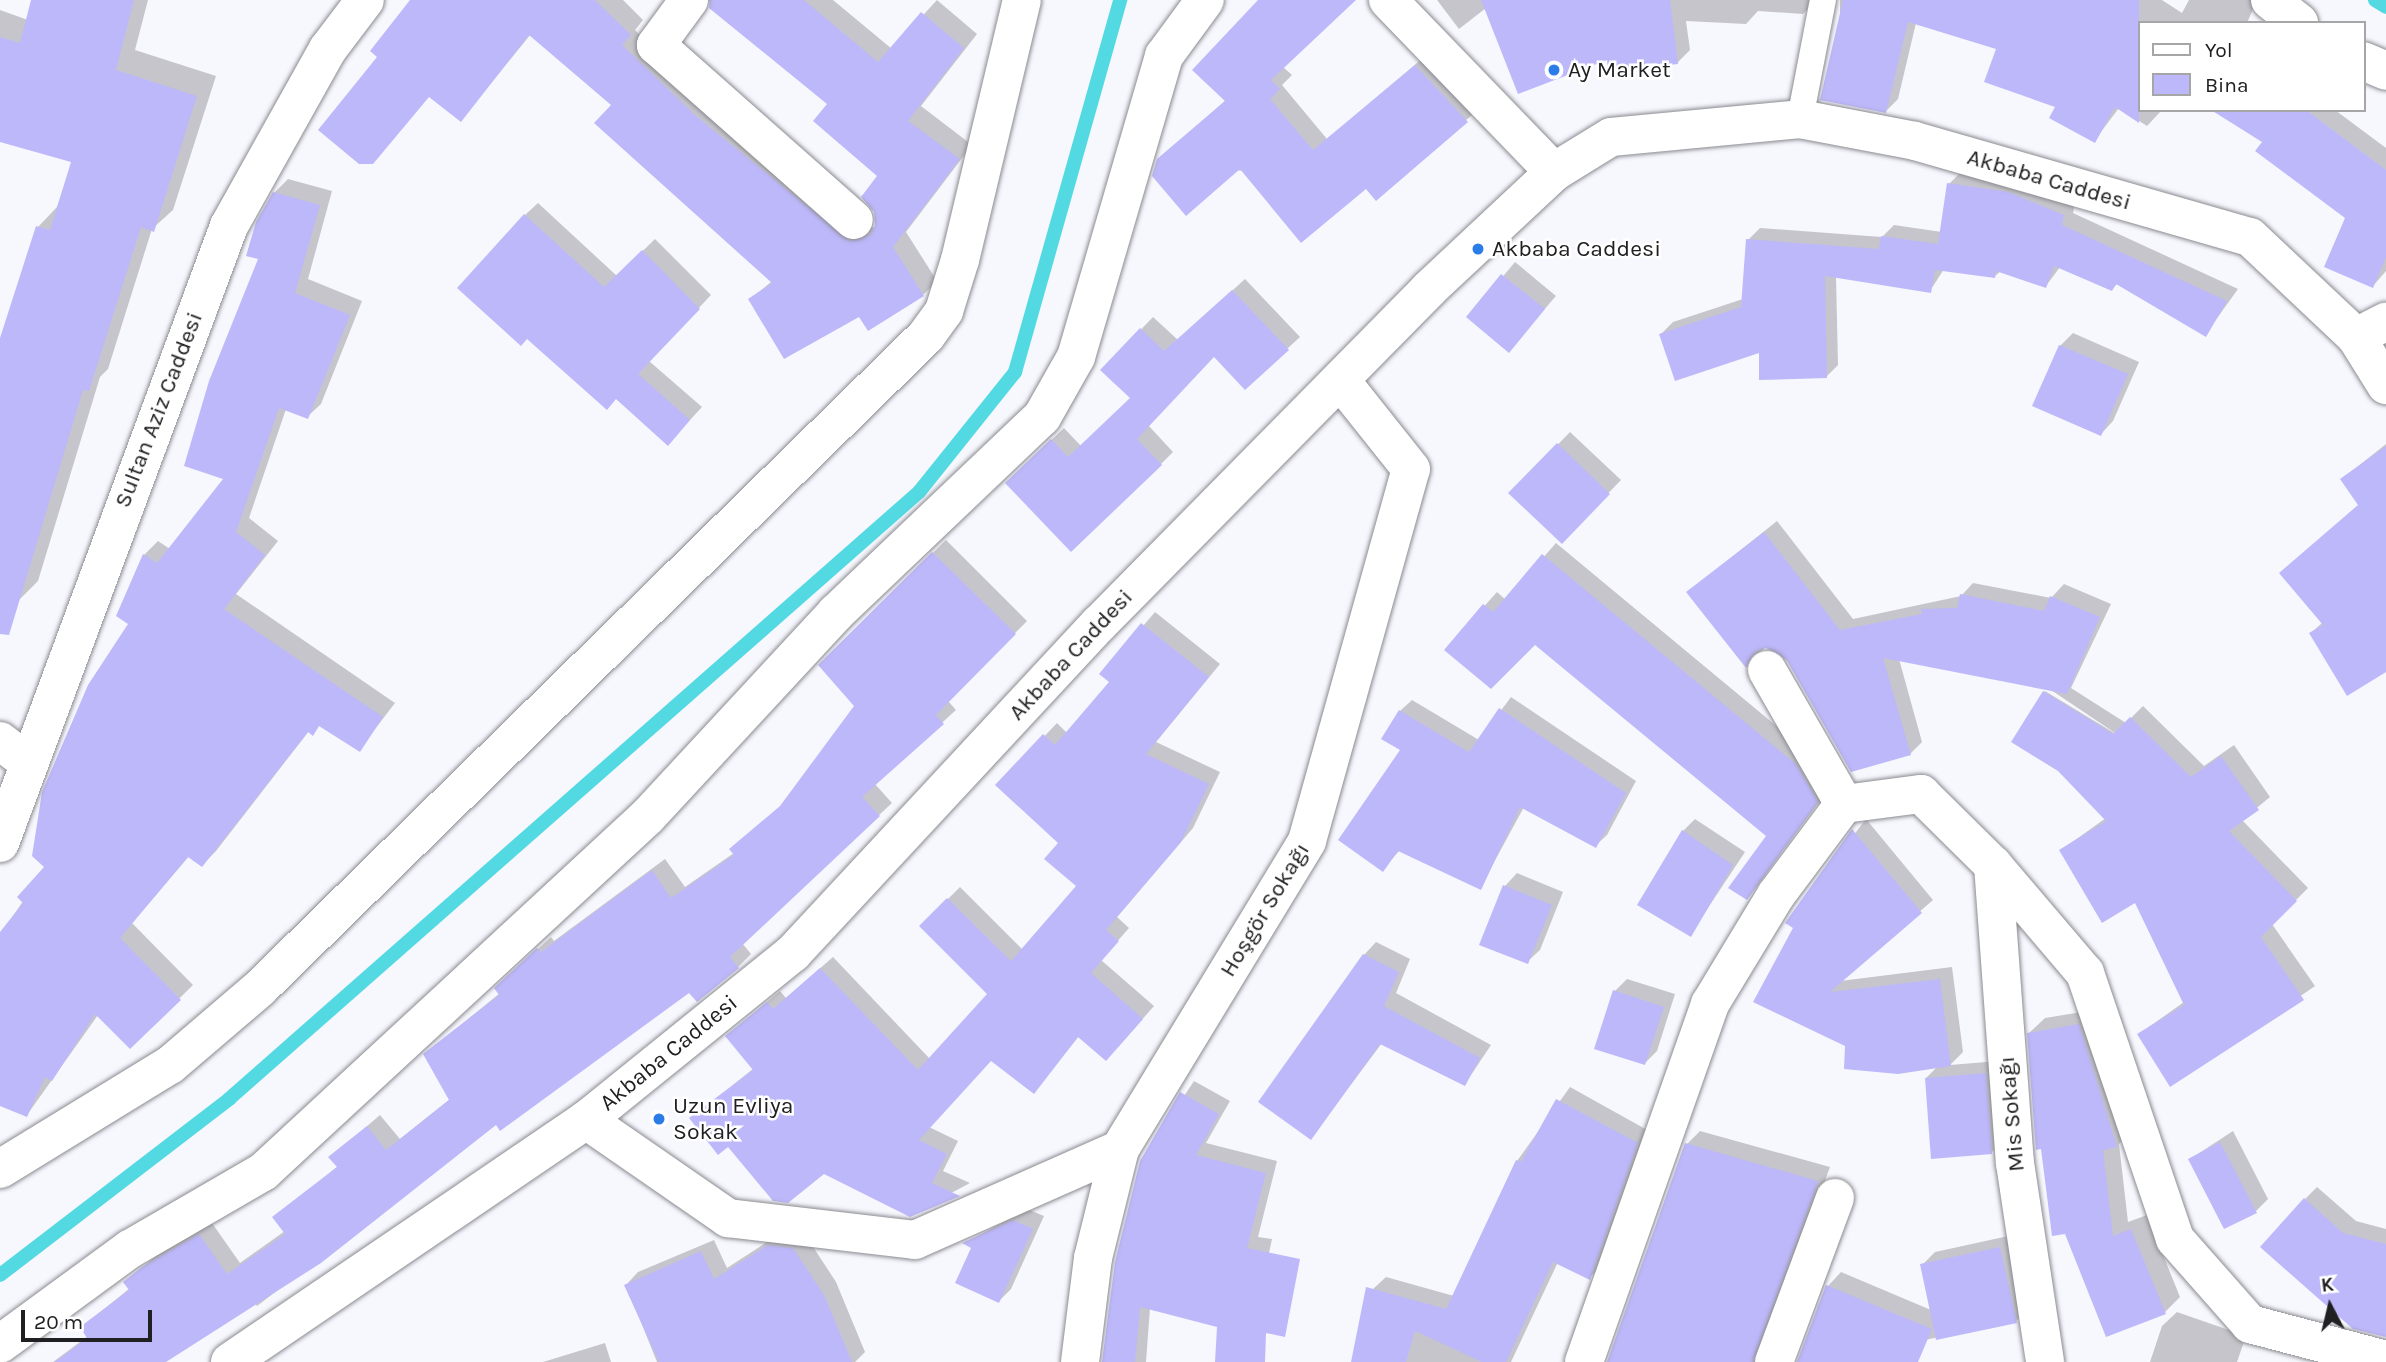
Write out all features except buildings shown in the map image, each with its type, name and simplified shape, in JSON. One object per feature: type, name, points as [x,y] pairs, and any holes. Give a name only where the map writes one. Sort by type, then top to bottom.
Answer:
[{"type":"street","name":"Sultan Aziz Caddesi","points":[[0,843],[15,752],[229,226],[328,49],[365,0]]},
{"type":"street","points":[[690,0],[656,45],[854,220]]},
{"type":"street","points":[[0,1169],[170,1065],[260,988],[926,336],[944,311],[981,186],[1022,0]]},
{"type":"street","points":[[0,1344],[130,1249],[263,1172],[648,816],[836,613],[1042,417],[1076,357],[1164,56],[1205,0]]},
{"type":"street","points":[[1388,0],[1554,172]]},
{"type":"street","points":[[2270,0],[2296,21]]},
{"type":"street","points":[[2365,62],[2386,71]]},
{"type":"street","name":"Akbaba Caddesi","points":[[230,1362],[586,1120],[793,953],[1099,624],[1341,381],[1554,172],[1611,136],[1800,119],[1914,141],[2250,237],[2371,330],[2386,385]]},
{"type":"street","name":"Hoşgör Sokağı","points":[[1080,1362],[1093,1258],[1120,1149],[1307,841],[1346,716],[1411,469],[1341,381]]},
{"type":"street","points":[[1767,670],[1844,804]]},
{"type":"street","points":[[1584,1362],[1710,1004],[1776,895],[1844,804],[1921,794],[1993,865],[2085,973],[2175,1239],[2250,1325],[2386,1360]]},
{"type":"street","name":"Mis Sokağı","points":[[1993,865],[2015,1163],[2045,1362]]},
{"type":"street","points":[[586,1120],[728,1218],[915,1240],[1120,1149]]},
{"type":"street","points":[[1774,1362],[1835,1198]]},
{"type":"lane","points":[[1800,119],[1823,0]]},
{"type":"waterway","points":[[0,1275],[229,1099],[919,492],[1015,372],[1120,0]]},
{"type":"waterway","points":[[2375,0],[2386,7]]},
{"type":"place","name":"Ay Market","points":[[1554,70]]},
{"type":"place","name":"Akbaba Caddesi","points":[[1478,249]]},
{"type":"place","name":"Uzun Evliya Sokak","points":[[659,1119]]}]
